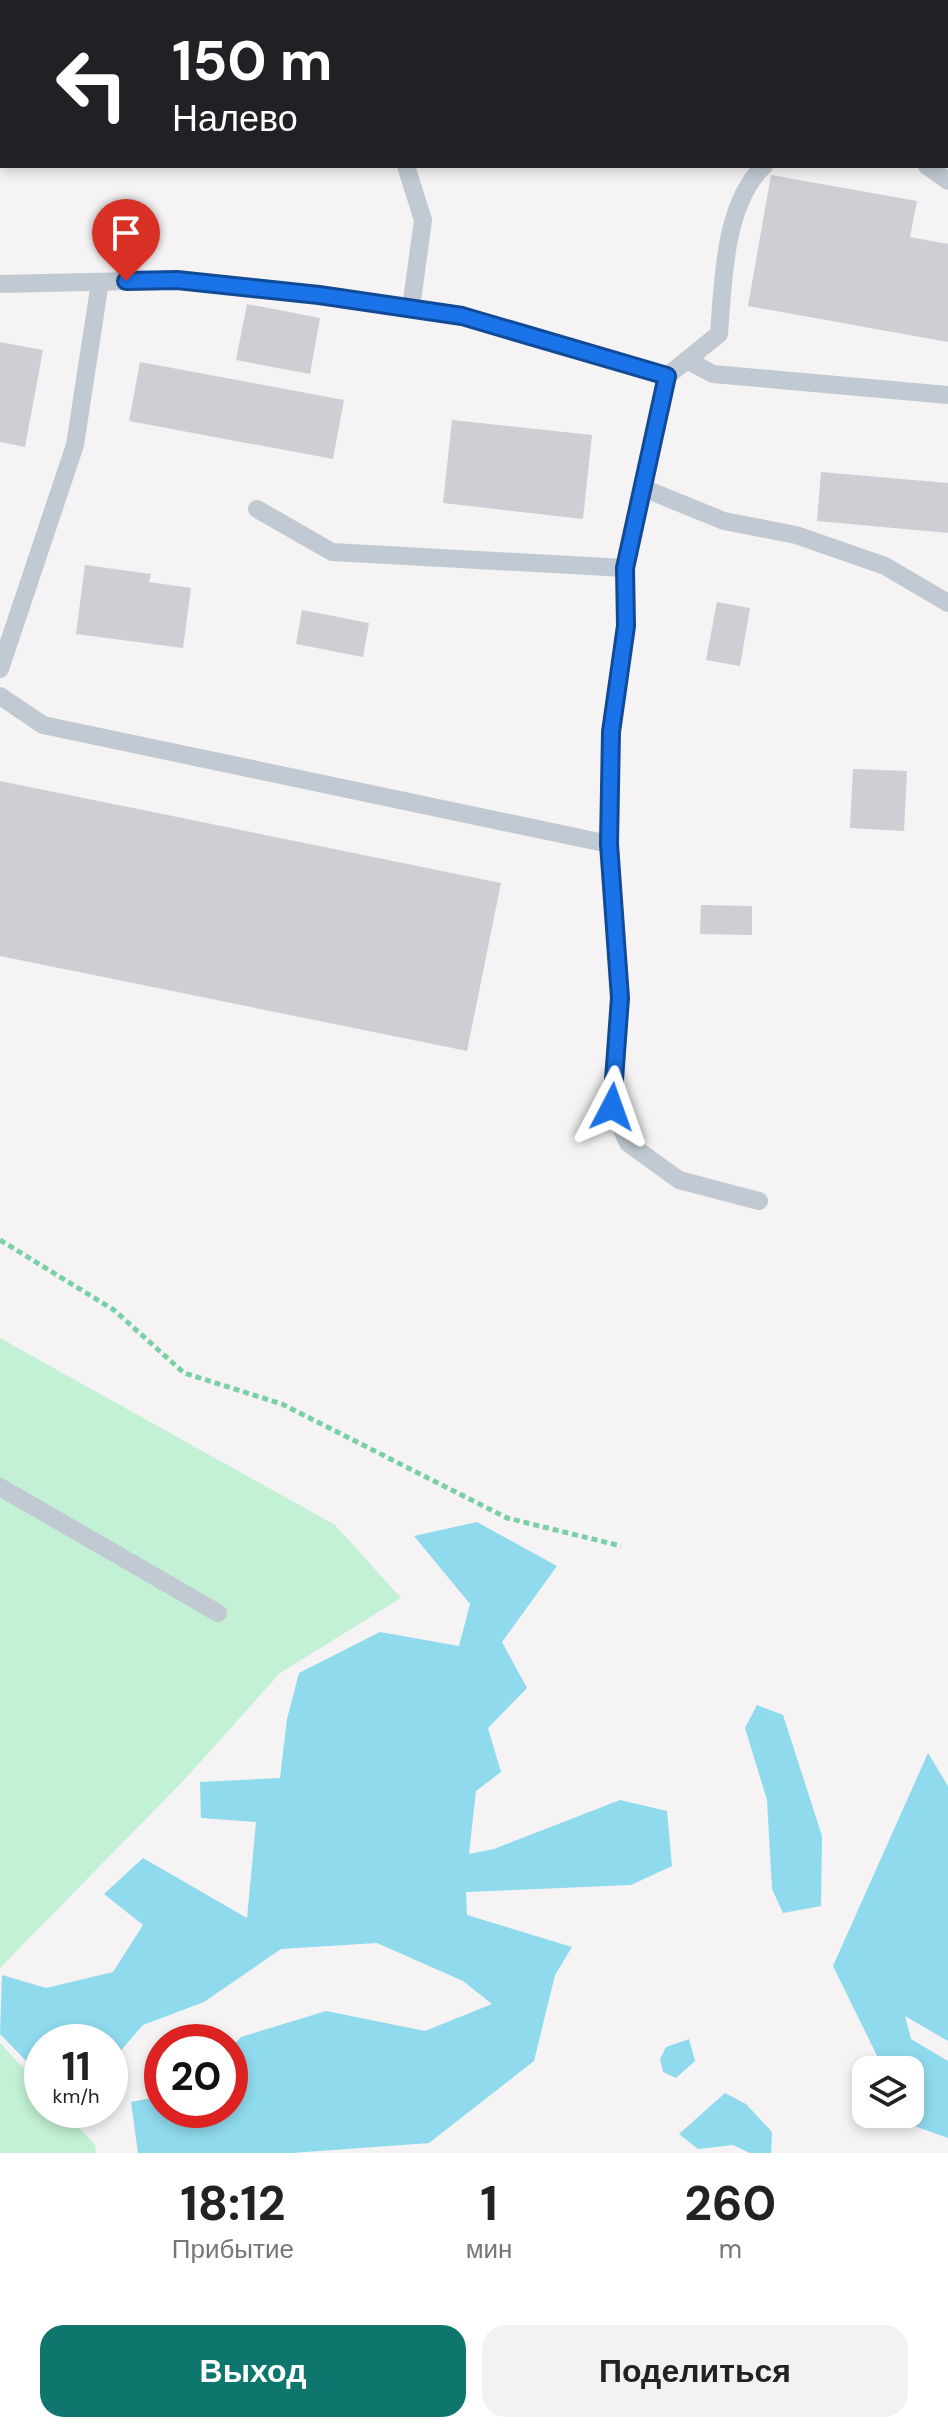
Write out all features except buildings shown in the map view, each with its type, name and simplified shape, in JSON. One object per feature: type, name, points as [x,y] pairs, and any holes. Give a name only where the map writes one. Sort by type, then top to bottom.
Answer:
[{"type":"lane","points":[[407,168],[423,220],[411,308]]},
{"type":"lane","points":[[759,1201],[679,1180],[628,1143],[612,1107],[620,998],[609,844],[611,732],[626,626],[625,568],[667,376],[719,334],[725,251],[749,180],[762,168]]},
{"type":"lane","points":[[930,168],[948,181]]},
{"type":"lane","points":[[0,284],[177,280],[411,308],[462,316],[667,376]]},
{"type":"lane","points":[[0,669],[75,445],[100,282]]},
{"type":"lane","points":[[687,360],[713,374],[948,395]]},
{"type":"lane","points":[[643,488],[724,521],[796,535],[885,566],[948,603]]},
{"type":"lane","points":[[257,509],[332,552],[625,568]]},
{"type":"lane","points":[[0,696],[43,725],[609,844]]},
{"type":"lane","points":[[0,1487],[218,1613]]},
{"type":"path","points":[[0,1240],[114,1310],[184,1373],[282,1404],[507,1518],[621,1546]]},
{"type":"green space","points":[[0,1338],[335,1525],[401,1598],[280,1673],[185,1779],[0,1968]]},
{"type":"green space","points":[[0,2043],[24,2069],[24,2128],[79,2128],[95,2145],[96,2153],[0,2153]]},
{"type":"water","points":[[477,1522],[557,1566],[502,1642],[527,1688],[488,1728],[501,1772],[476,1791],[469,1854],[494,1849],[620,1800],[667,1811],[672,1866],[631,1885],[466,1892],[467,1915],[572,1947],[555,1975],[534,2061],[429,2143],[292,2153],[138,2153],[131,2102],[144,2099],[144,2128],[248,2128],[248,2035],[326,2011],[425,2031],[492,2004],[463,1981],[377,1943],[281,1949],[204,2002],[144,2024],[128,2042],[128,2024],[24,2024],[24,2059],[0,2034],[2,1975],[46,1988],[113,1972],[143,1925],[104,1894],[143,1858],[247,1918],[256,1822],[201,1818],[200,1782],[280,1778],[287,1719],[299,1673],[380,1632],[459,1646],[470,1604],[414,1536]]},
{"type":"water","points":[[757,1705],[783,1715],[822,1836],[821,1906],[783,1913],[772,1889],[767,1800],[745,1728]]},
{"type":"water","points":[[928,1753],[948,1786],[948,2041],[905,2016],[911,2039],[948,2061],[948,2138],[920,2128],[924,2128],[924,2056],[877,2056],[833,1966]]},
{"type":"water","points":[[689,2039],[695,2061],[676,2078],[663,2072],[660,2059],[666,2047]]},
{"type":"water","points":[[725,2093],[746,2104],[772,2132],[771,2153],[750,2153],[733,2145],[698,2149],[679,2134]]},
{"type":"route","points":[[126,281],[177,280],[319,295],[462,316],[667,376],[625,568],[626,626],[611,732],[609,844],[620,998],[612,1107]]}]
